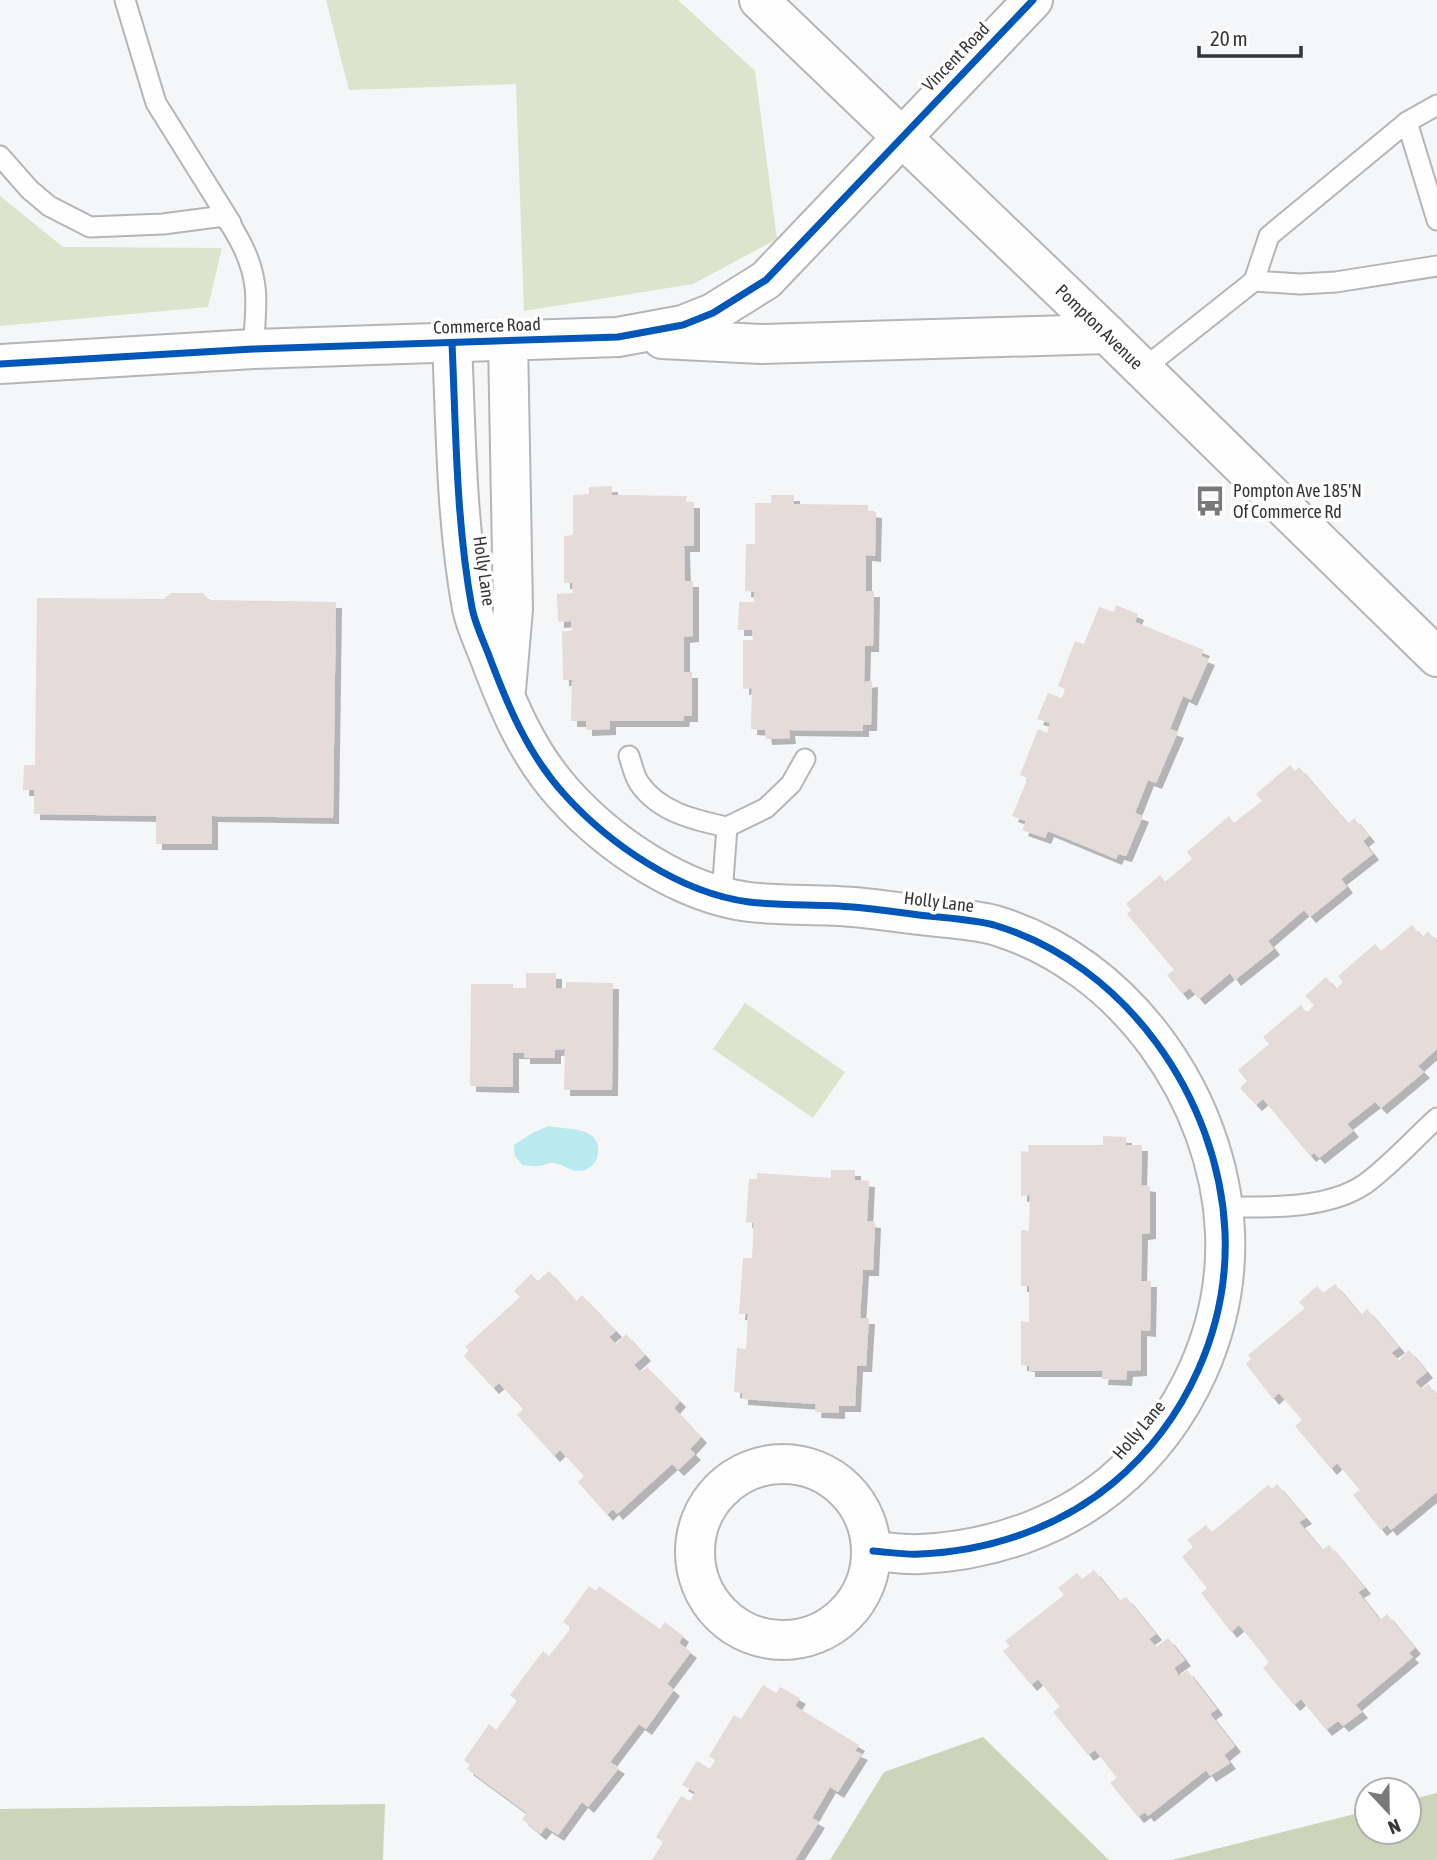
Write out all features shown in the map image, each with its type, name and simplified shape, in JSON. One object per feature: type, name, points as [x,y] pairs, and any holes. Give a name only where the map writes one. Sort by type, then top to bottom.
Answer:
[{"type":"street","name":"Pompton Avenue","points":[[759,0],[1107,334],[1437,657]]},
{"type":"street","name":"Vincent Road","points":[[901,136],[1033,0]]},
{"type":"street","name":"Commerce Road","points":[[618,337],[683,325],[713,313],[766,281],[901,136]]},
{"type":"street","name":"Commerce Road","points":[[0,364],[253,349],[618,337],[761,344],[1107,334]]},
{"type":"street","name":"Holly Lane","points":[[505,699],[513,609],[508,341]]},
{"type":"street","name":"Holly Lane","points":[[452,343],[460,514],[473,613],[505,699],[521,732],[540,764],[581,813],[605,834],[653,866],[699,888],[722,895],[746,901],[854,907],[992,925],[1030,940],[1066,959],[1130,1010],[1176,1071],[1207,1137],[1223,1207],[1224,1271],[1219,1306],[1198,1373],[1161,1434],[1111,1485],[1052,1522],[987,1545],[918,1554],[873,1551]]},
{"type":"street","points":[[775,1463],[804,1465],[831,1476],[853,1496],[863,1513],[873,1551],[868,1579],[855,1605],[833,1626],[806,1638],[777,1641],[749,1634],[723,1619],[705,1596],[695,1568],[695,1539],[704,1511],[722,1488],[746,1471],[775,1463]]},
{"type":"lane","points":[[125,0],[156,103],[231,223],[250,262],[256,280],[253,349]]},
{"type":"lane","points":[[1143,369],[1254,281],[1269,236],[1407,122],[1437,105]]},
{"type":"lane","points":[[1407,122],[1437,220]]},
{"type":"lane","points":[[0,156],[30,190],[49,206],[90,227],[163,224],[224,216],[231,223]]},
{"type":"lane","points":[[1254,281],[1300,284],[1336,282],[1437,265]]},
{"type":"lane","points":[[629,756],[638,781],[657,803],[693,820],[727,827],[766,808],[791,784],[805,759]]},
{"type":"lane","points":[[722,895],[727,827]]},
{"type":"lane","points":[[1223,1207],[1289,1206],[1339,1196],[1364,1184],[1437,1118]]},
{"type":"green space","points":[[326,0],[678,0],[755,71],[777,239],[693,284],[524,311],[516,84],[349,90]]},
{"type":"green space","points":[[0,196],[63,247],[222,248],[208,307],[0,326]]},
{"type":"green space","points":[[745,1003],[845,1072],[813,1118],[713,1049]]},
{"type":"green space","points":[[983,1737],[1109,1860],[830,1860],[884,1772]]},
{"type":"green space","points":[[1437,1793],[1437,1860],[1172,1860],[1353,1815],[1353,1846],[1423,1846],[1423,1796]]},
{"type":"green space","points":[[385,1804],[383,1860],[0,1860],[0,1809]]},
{"type":"water","points":[[549,1126],[582,1131],[595,1138],[598,1154],[594,1164],[580,1171],[554,1163],[522,1165],[515,1156],[514,1145]]},
{"type":"building","points":[[612,486],[612,495],[687,496],[686,502],[694,502],[694,546],[684,546],[685,581],[693,581],[693,636],[684,637],[684,672],[692,672],[692,716],[684,716],[683,721],[610,721],[610,729],[586,730],[586,721],[571,721],[572,680],[563,680],[562,631],[572,631],[571,621],[558,622],[557,594],[573,593],[572,583],[564,583],[564,536],[573,535],[573,495],[589,494],[589,487]]},
{"type":"building","points":[[771,495],[794,495],[794,504],[868,505],[868,511],[876,512],[875,556],[866,555],[866,591],[874,591],[873,646],[865,646],[864,682],[872,681],[871,725],[863,725],[863,731],[789,730],[790,738],[766,739],[765,730],[751,729],[752,688],[743,689],[743,640],[753,640],[752,630],[738,630],[739,602],[754,602],[754,592],[745,591],[746,544],[755,544],[755,503],[771,503]]},
{"type":"building","points":[[171,593],[203,593],[209,600],[336,602],[333,818],[212,816],[212,844],[156,844],[156,816],[34,814],[34,790],[23,790],[24,765],[35,765],[37,598],[164,599]]},
{"type":"building","points":[[1116,605],[1138,614],[1135,622],[1204,650],[1201,656],[1209,659],[1191,700],[1183,696],[1170,729],[1178,732],[1156,783],[1148,780],[1135,813],[1143,816],[1126,856],[1118,854],[1116,859],[1048,831],[1045,838],[1022,830],[1026,821],[1012,816],[1028,778],[1020,775],[1038,729],[1047,733],[1050,723],[1037,719],[1048,693],[1062,698],[1065,689],[1058,686],[1075,641],[1084,644],[1099,607],[1114,612]]},
{"type":"building","points":[[1290,765],[1295,771],[1299,767],[1348,824],[1354,818],[1369,836],[1363,841],[1373,854],[1341,879],[1347,887],[1310,917],[1304,910],[1268,941],[1274,949],[1235,980],[1230,973],[1199,999],[1190,988],[1182,994],[1167,975],[1174,970],[1127,914],[1131,910],[1126,904],[1160,875],[1165,882],[1192,859],[1187,852],[1229,816],[1234,823],[1262,801],[1256,794]]},
{"type":"building","points":[[1412,925],[1422,937],[1428,931],[1437,942],[1437,1049],[1418,1066],[1424,1072],[1381,1108],[1375,1102],[1347,1124],[1353,1131],[1319,1158],[1314,1153],[1310,1156],[1263,1099],[1256,1105],[1240,1088],[1247,1081],[1238,1070],[1269,1044],[1263,1037],[1301,1005],[1307,1013],[1314,1005],[1305,996],[1326,977],[1336,989],[1343,982],[1338,976],[1375,944],[1381,951]]},
{"type":"building","points":[[526,973],[556,973],[556,989],[566,988],[566,982],[613,983],[612,1090],[564,1090],[565,1049],[555,1050],[555,1058],[524,1058],[524,1053],[513,1053],[513,1087],[470,1086],[471,984],[513,984],[513,988],[526,988]]},
{"type":"building","points":[[1103,1136],[1126,1137],[1126,1145],[1142,1145],[1141,1185],[1150,1186],[1150,1233],[1142,1234],[1141,1281],[1151,1281],[1150,1331],[1141,1330],[1141,1370],[1127,1371],[1126,1380],[1102,1379],[1103,1371],[1029,1371],[1029,1366],[1021,1365],[1021,1321],[1029,1322],[1029,1286],[1021,1286],[1021,1230],[1029,1231],[1030,1195],[1021,1196],[1021,1151],[1029,1152],[1028,1145],[1103,1145]]},
{"type":"building","points":[[831,1170],[855,1170],[855,1180],[869,1181],[867,1221],[875,1222],[873,1270],[863,1270],[860,1318],[869,1318],[866,1366],[857,1366],[855,1406],[839,1406],[839,1413],[815,1412],[816,1404],[742,1399],[742,1393],[734,1392],[737,1348],[746,1349],[748,1314],[739,1314],[743,1258],[752,1258],[754,1223],[746,1222],[749,1179],[757,1179],[757,1173],[831,1178]]},
{"type":"building","points":[[549,1271],[576,1301],[582,1295],[616,1331],[609,1337],[616,1344],[626,1334],[645,1355],[634,1365],[641,1372],[647,1367],[680,1401],[674,1408],[701,1437],[690,1449],[695,1454],[678,1470],[672,1464],[617,1514],[613,1509],[607,1515],[578,1482],[584,1476],[560,1450],[554,1456],[517,1415],[523,1409],[499,1383],[493,1388],[464,1356],[469,1350],[465,1347],[520,1297],[514,1291],[531,1274],[538,1281]]},
{"type":"building","points":[[1335,1284],[1361,1315],[1367,1309],[1399,1347],[1391,1353],[1399,1360],[1409,1350],[1427,1372],[1415,1382],[1422,1389],[1428,1384],[1437,1394],[1437,1492],[1391,1530],[1387,1525],[1381,1530],[1353,1495],[1360,1490],[1337,1463],[1331,1469],[1295,1426],[1302,1420],[1279,1393],[1273,1399],[1246,1364],[1251,1359],[1248,1355],[1305,1308],[1299,1302],[1317,1286],[1323,1293]]},
{"type":"building","points":[[1277,1484],[1306,1518],[1299,1522],[1322,1550],[1329,1545],[1365,1588],[1358,1592],[1380,1620],[1387,1614],[1415,1648],[1409,1653],[1413,1657],[1356,1705],[1362,1712],[1343,1726],[1338,1721],[1326,1730],[1301,1699],[1294,1705],[1263,1668],[1269,1662],[1239,1625],[1231,1632],[1201,1593],[1207,1588],[1182,1557],[1193,1547],[1187,1540],[1206,1525],[1212,1532],[1268,1485],[1272,1489]]},
{"type":"building","points":[[1094,1570],[1119,1601],[1126,1597],[1156,1634],[1149,1639],[1156,1647],[1168,1638],[1185,1660],[1174,1668],[1179,1676],[1187,1670],[1217,1709],[1210,1714],[1235,1746],[1224,1755],[1230,1763],[1210,1776],[1206,1770],[1148,1816],[1145,1812],[1138,1817],[1110,1783],[1117,1778],[1095,1750],[1088,1755],[1053,1712],[1060,1707],[1038,1679],[1031,1685],[1003,1651],[1010,1646],[1005,1641],[1064,1595],[1058,1588],[1077,1573],[1082,1579]]},
{"type":"building","points":[[589,1586],[596,1591],[599,1586],[660,1629],[665,1622],[683,1636],[679,1643],[691,1652],[667,1684],[674,1690],[646,1729],[639,1724],[610,1762],[619,1768],[588,1807],[582,1802],[558,1835],[546,1827],[540,1834],[522,1819],[527,1813],[467,1769],[470,1765],[464,1760],[489,1724],[496,1730],[517,1701],[510,1695],[543,1651],[549,1656],[571,1628],[563,1622]]},
{"type":"building","points":[[763,1685],[776,1693],[780,1687],[800,1698],[795,1706],[859,1745],[855,1751],[862,1754],[838,1792],[830,1787],[812,1818],[819,1822],[795,1860],[652,1860],[663,1842],[656,1837],[681,1796],[690,1801],[695,1792],[682,1785],[697,1761],[710,1769],[715,1760],[709,1756],[734,1715],[741,1719]]},
{"type":"cycle path","points":[[0,364],[253,349],[618,337],[683,325],[713,313],[766,280],[1033,0]]},
{"type":"cycle path","points":[[452,343],[460,509],[473,614],[519,727],[539,762],[582,813],[624,848],[648,863],[672,877],[723,897],[749,902],[853,907],[976,921],[994,925],[1042,944],[1085,971],[1124,1004],[1157,1043],[1184,1087],[1205,1133],[1219,1182],[1225,1232],[1219,1303],[1211,1338],[1198,1371],[1162,1432],[1139,1459],[1092,1499],[1070,1513],[1022,1534],[946,1552],[914,1554],[873,1551]]},
{"type":"place","name":"Pompton Ave 185'N Of Commerce Rd","points":[[1210,501]]}]
